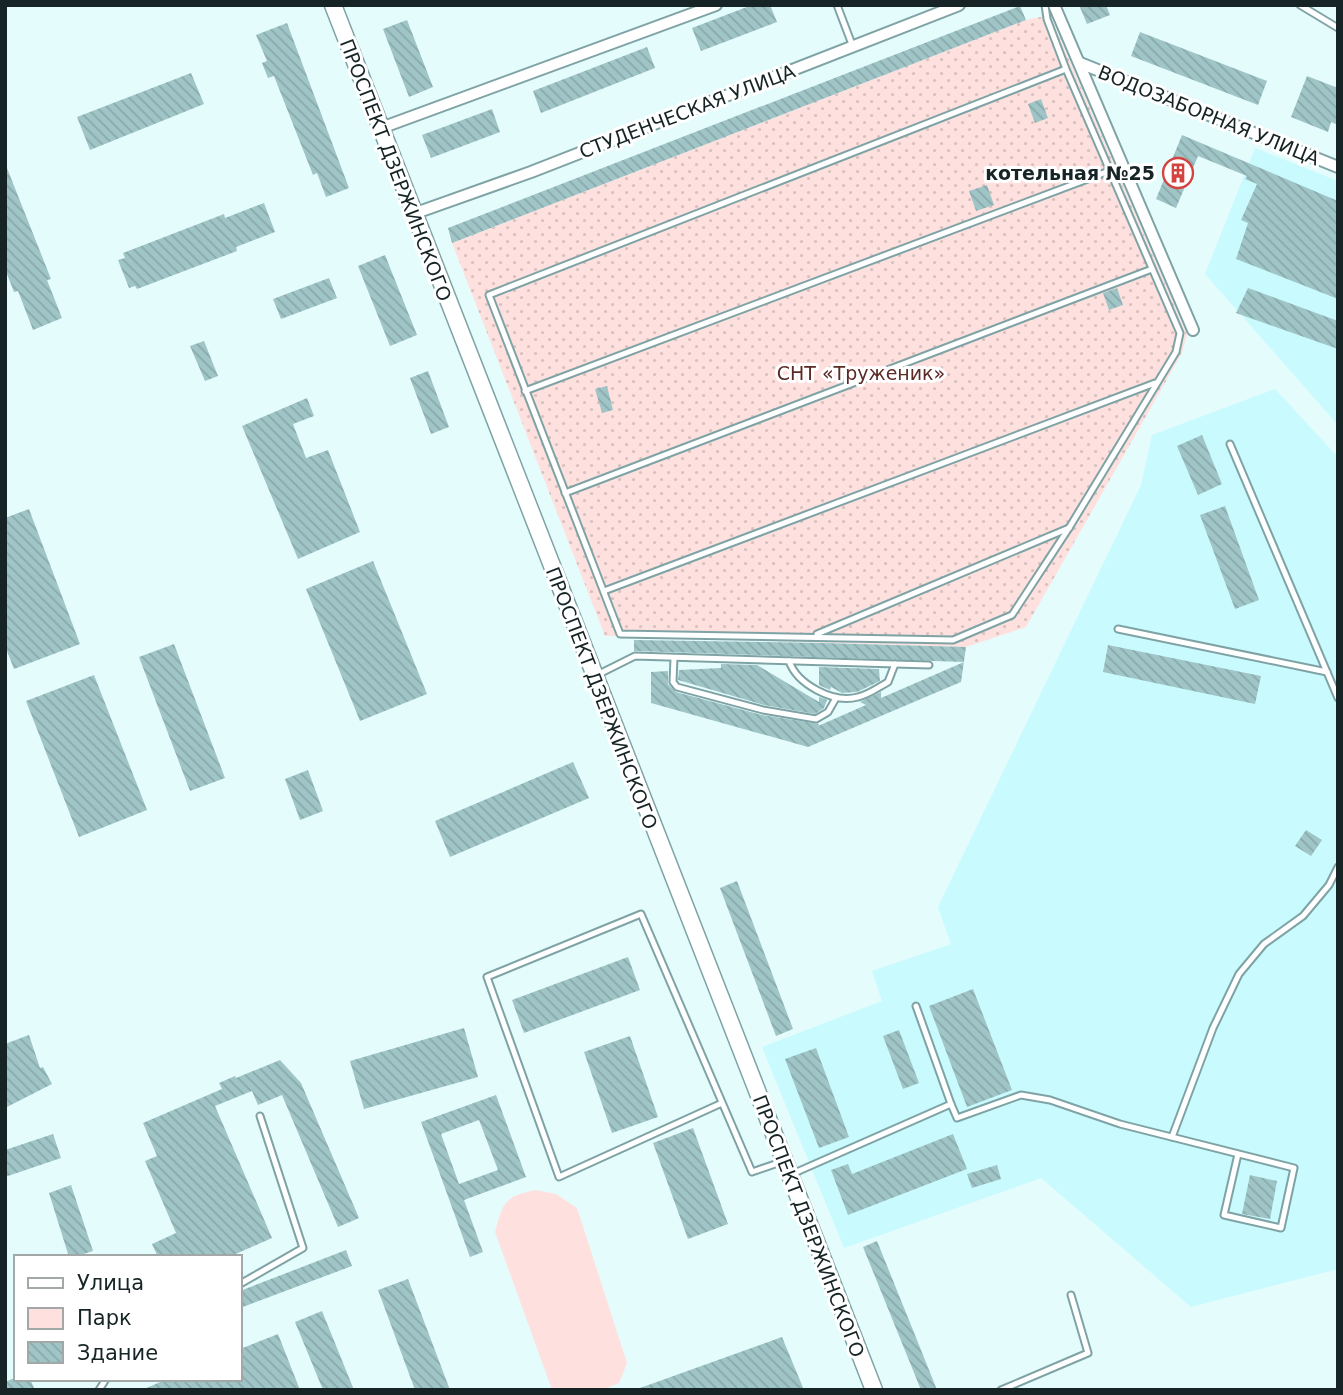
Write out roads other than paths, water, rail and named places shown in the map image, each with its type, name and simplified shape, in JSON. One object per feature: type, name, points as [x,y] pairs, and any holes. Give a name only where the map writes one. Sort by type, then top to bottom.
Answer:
[{"type":"main road","name":"ПРОСПЕКТ ДЗЕРЖИНСКОГО","points":[[333,5],[787,1168],[869,1388]]},
{"type":"street","points":[[381,128],[716,5]]},
{"type":"street","name":"СТУДЕНЧЕСКАЯ УЛИЦА","points":[[413,215],[531,172],[959,5]]},
{"type":"street","points":[[1054,5],[1193,330]]},
{"type":"street","name":"ВОДОЗАБОРНАЯ УЛИЦА","points":[[1080,63],[1338,167]]},
{"type":"lane","points":[[837,5],[853,47]]},
{"type":"lane","points":[[1045,5],[1046,19],[1066,69],[1180,333],[1176,352],[1069,528],[1012,615],[953,640],[620,634],[489,295],[1066,69]]},
{"type":"lane","points":[[1300,5],[1338,28]]},
{"type":"lane","points":[[525,391],[1110,171]]},
{"type":"lane","points":[[565,493],[1152,270]]},
{"type":"lane","points":[[604,592],[1155,383]]},
{"type":"lane","points":[[1230,444],[1338,698]]},
{"type":"lane","points":[[813,636],[1069,528]]},
{"type":"lane","points":[[1118,629],[1326,672]]},
{"type":"lane","points":[[594,676],[635,656],[929,665]]},
{"type":"lane","points":[[674,658],[673,682],[677,687],[763,710],[816,719],[828,712],[836,698]]},
{"type":"lane","points":[[789,661],[793,672],[804,683],[836,698],[858,697],[888,682],[895,664]]},
{"type":"lane","points":[[1172,1137],[1213,1028],[1239,974],[1264,944],[1303,916],[1329,885],[1338,867]]},
{"type":"lane","points":[[722,1103],[559,1177],[487,977],[641,914],[752,1172],[787,1168],[951,1104]]},
{"type":"lane","points":[[916,1006],[957,1118],[1021,1095],[1051,1100],[1120,1124],[1294,1168],[1281,1228],[1224,1215],[1238,1154]]},
{"type":"lane","points":[[242,1283],[303,1248],[260,1116]]},
{"type":"lane","points":[[1001,1390],[1088,1353],[1071,1295]]},
{"type":"place","name":"котельная №25","points":[[1178,173]]},
{"type":"park label","name":"СНТ «Труженик»","points":[[861,373]]}]
